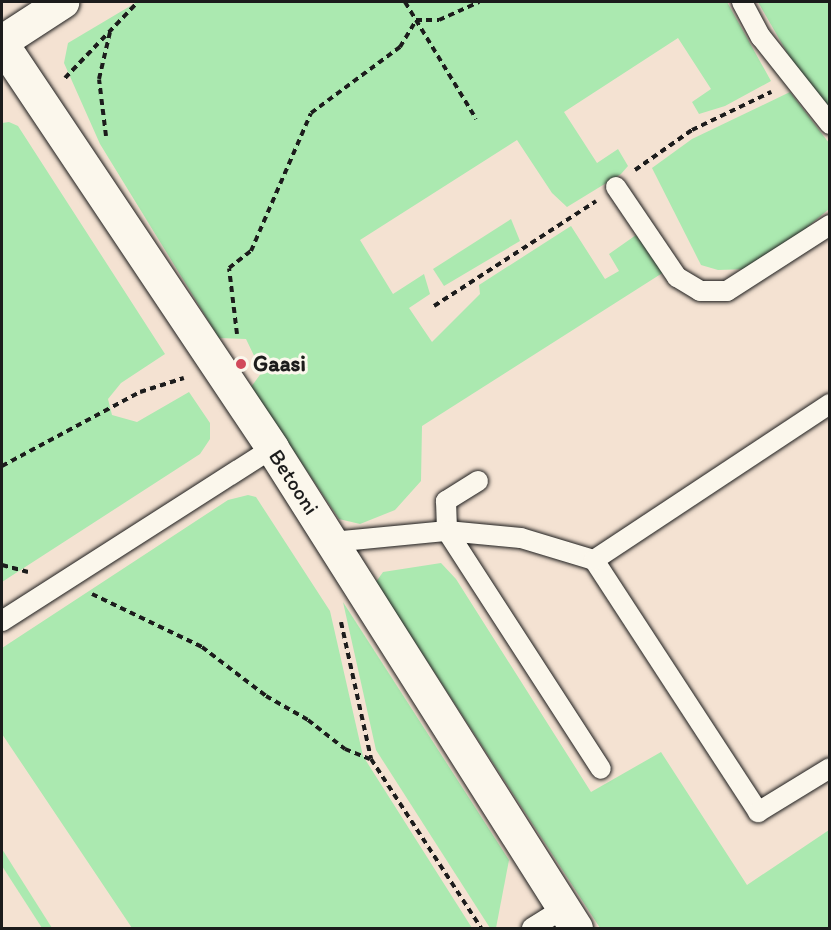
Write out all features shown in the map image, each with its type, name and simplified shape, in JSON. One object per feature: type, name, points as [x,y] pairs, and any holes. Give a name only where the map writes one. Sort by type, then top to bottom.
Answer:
[{"type":"main road","points":[[2,42],[62,2]]},
{"type":"main road","name":"Betooni","points":[[2,42],[273,448],[570,919]]},
{"type":"lane","points":[[742,2],[761,37],[829,121]]},
{"type":"lane","points":[[616,188],[677,277],[700,291],[727,291],[830,225]]},
{"type":"lane","points":[[594,560],[830,404]]},
{"type":"lane","points":[[2,621],[273,448]]},
{"type":"lane","points":[[478,481],[446,501],[447,531],[601,769]]},
{"type":"lane","points":[[332,542],[447,531],[521,538],[594,560],[758,812],[830,768]]},
{"type":"lane","points":[[532,928],[570,919]]},
{"type":"path","points":[[65,79],[138,2]]},
{"type":"path","points":[[405,2],[477,118]]},
{"type":"path","points":[[416,20],[439,20],[479,2]]},
{"type":"path","points":[[238,344],[229,268],[250,251],[311,113],[400,47],[416,20]]},
{"type":"path","points":[[107,142],[99,79],[111,28]]},
{"type":"path","points":[[2,466],[140,392],[190,376]]},
{"type":"path","points":[[2,565],[100,597],[202,647],[266,696],[308,720],[345,749],[371,759]]},
{"type":"path","points":[[340,616],[371,759],[481,928]]},
{"type":"green space","points":[[137,2],[727,2],[771,81],[725,106],[699,114],[692,102],[711,89],[678,38],[564,112],[597,163],[618,149],[628,166],[621,174],[567,207],[552,193],[517,140],[360,240],[393,294],[424,274],[430,294],[409,308],[432,342],[480,294],[479,285],[571,226],[605,279],[619,271],[609,254],[636,235],[664,272],[422,426],[421,481],[395,510],[360,524],[339,519],[251,387],[262,372],[246,339],[219,338],[100,144],[64,63],[68,43]]},
{"type":"green space","points":[[758,2],[829,2],[829,107],[796,68]]},
{"type":"green space","points":[[790,92],[829,143],[829,209],[792,240],[747,269],[718,270],[701,265],[652,168],[692,139]]},
{"type":"green space","points":[[9,122],[18,126],[165,354],[121,383],[108,399],[112,415],[137,422],[189,392],[210,423],[210,439],[200,454],[2,582],[2,123]]},
{"type":"green space","points":[[511,219],[520,241],[444,286],[433,269]]},
{"type":"green space","points":[[248,495],[256,497],[330,611],[363,756],[472,928],[132,928],[2,734],[2,648],[228,500]]},
{"type":"green space","points":[[441,563],[456,579],[591,792],[661,752],[747,885],[829,830],[829,928],[600,928],[376,582],[383,572]]},
{"type":"green space","points":[[343,602],[509,860],[496,928],[490,928],[376,750]]},
{"type":"green space","points":[[2,849],[52,928],[42,928],[2,866]]},
{"type":"place","name":"Gaasi","points":[[241,364]]}]
